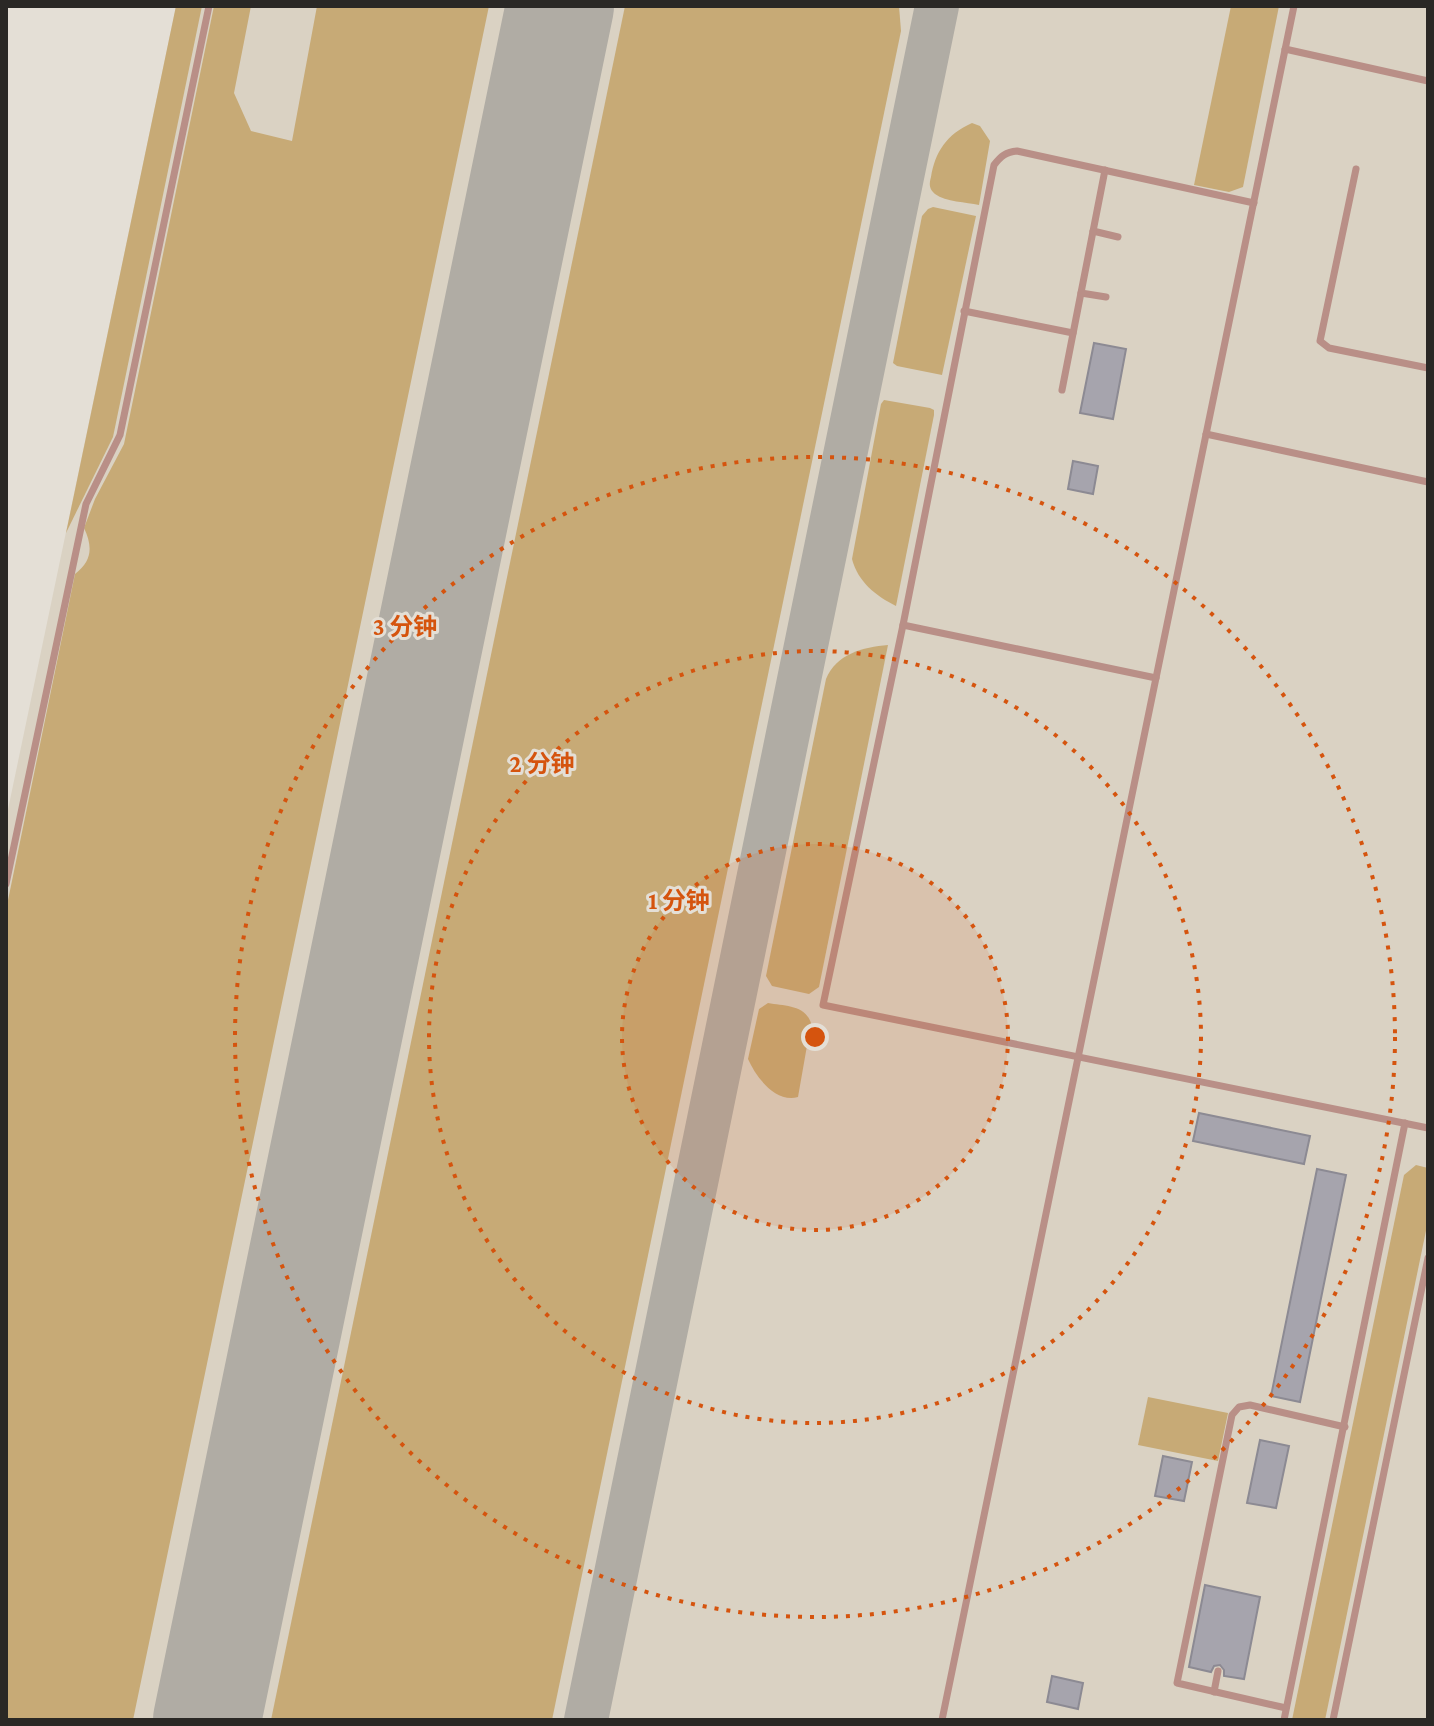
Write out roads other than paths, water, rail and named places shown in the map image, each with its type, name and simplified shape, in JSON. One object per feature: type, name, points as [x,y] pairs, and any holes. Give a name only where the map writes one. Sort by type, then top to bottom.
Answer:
[{"type":"lane","points":[[6,884],[86,504],[120,435],[209,6]]},
{"type":"lane","points":[[942,1720],[1294,6]]},
{"type":"lane","points":[[1285,49],[1428,81]]},
{"type":"lane","points":[[1254,203],[1017,151],[1008,152],[994,165],[903,625],[823,1005],[1428,1128]]},
{"type":"lane","points":[[1356,169],[1320,341],[1329,348],[1428,368]]},
{"type":"lane","points":[[1062,390],[1105,170]]},
{"type":"lane","points":[[1093,231],[1118,237]]},
{"type":"lane","points":[[1081,293],[1106,297]]},
{"type":"lane","points":[[964,311],[1073,333]]},
{"type":"lane","points":[[1206,434],[1428,482]]},
{"type":"lane","points":[[903,625],[1156,678]]},
{"type":"lane","points":[[1284,1720],[1405,1123]]},
{"type":"lane","points":[[1333,1720],[1428,1258]]},
{"type":"lane","points":[[1286,1708],[1177,1683],[1232,1415],[1239,1407],[1250,1405],[1345,1427]]},
{"type":"lane","points":[[1214,1692],[1218,1671]]}]
